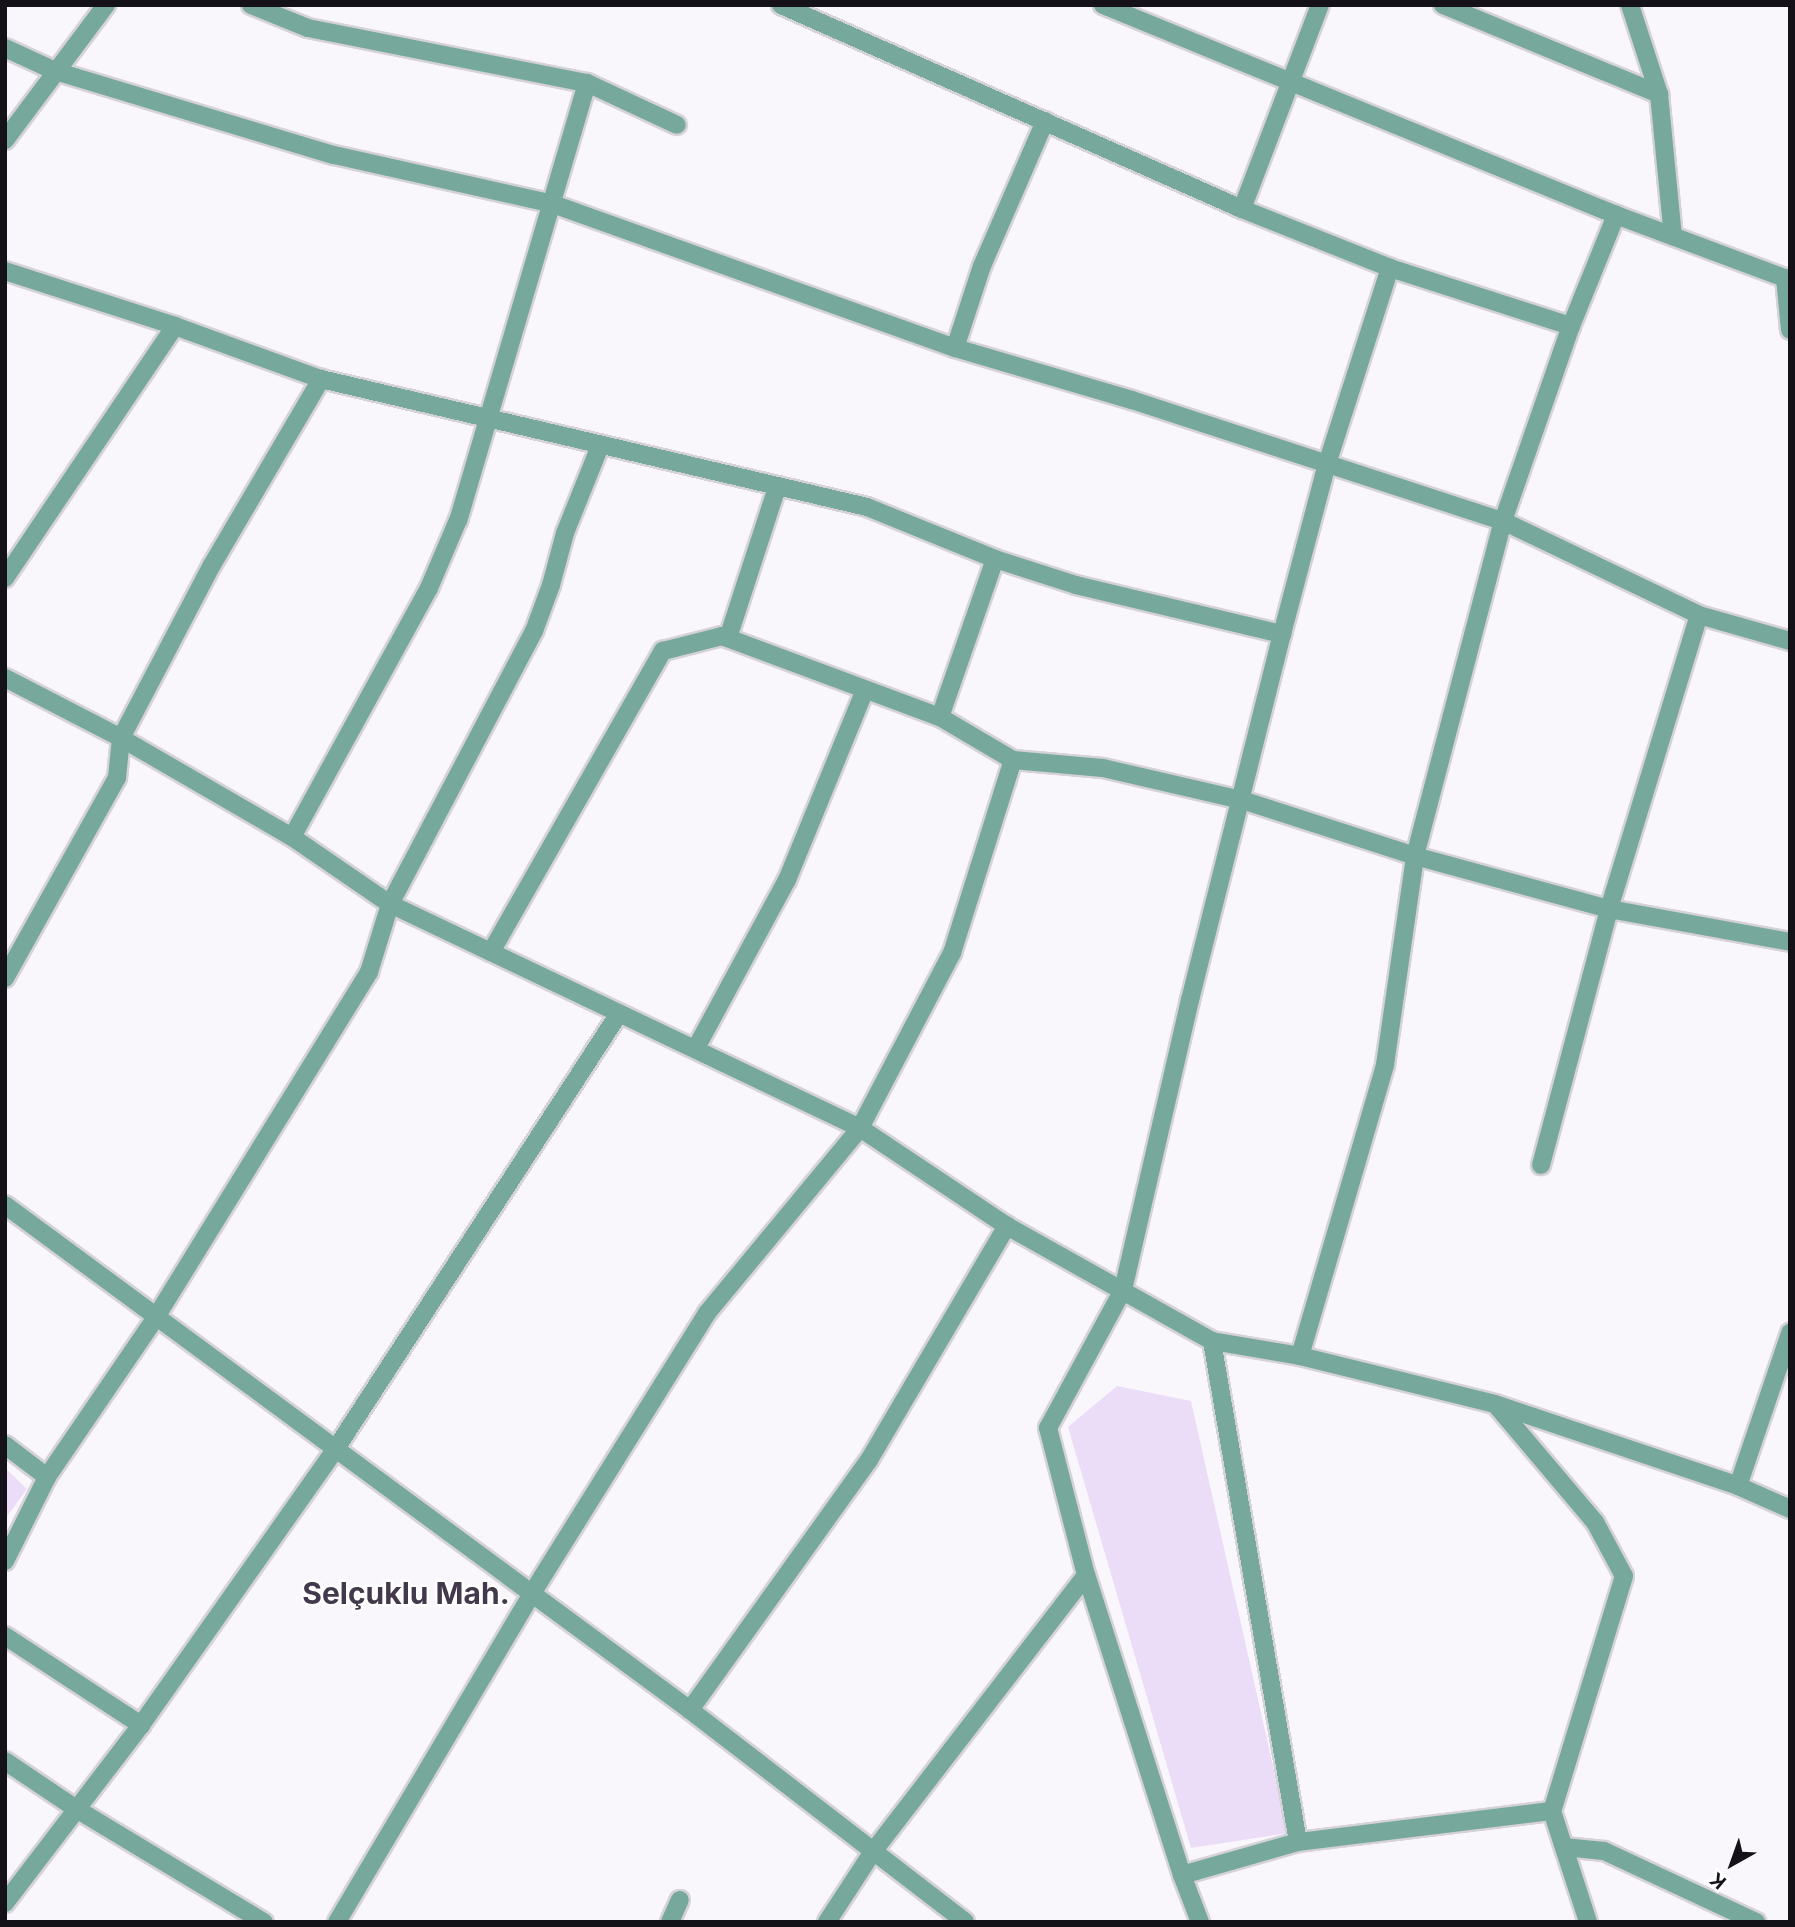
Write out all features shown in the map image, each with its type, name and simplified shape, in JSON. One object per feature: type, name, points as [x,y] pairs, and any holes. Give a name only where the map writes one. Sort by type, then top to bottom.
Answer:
[{"type":"street","points":[[5,140],[106,5]]},
{"type":"street","points":[[251,5],[308,28],[587,83],[677,125]]},
{"type":"street","points":[[781,5],[1242,209],[1390,268],[1571,326]]},
{"type":"street","points":[[1103,5],[1290,79],[1616,215],[1787,279],[1790,330]]},
{"type":"street","points":[[1242,209],[1320,5]]},
{"type":"street","points":[[1443,5],[1659,93]]},
{"type":"street","points":[[1630,5],[1659,93],[1673,236]]},
{"type":"street","points":[[5,48],[55,71],[334,155],[553,204],[955,348],[1132,400],[1503,521],[1699,615],[1790,641]]},
{"type":"street","points":[[292,837],[429,588],[458,520],[587,83]]},
{"type":"street","points":[[955,348],[982,266],[1045,121]]},
{"type":"street","points":[[1300,1356],[1385,1065],[1415,856],[1503,521],[1571,326],[1616,215]]},
{"type":"street","points":[[1200,1922],[1182,1875],[1086,1574],[1048,1428],[1123,1290],[1190,1000],[1282,634],[1327,464],[1390,268]]},
{"type":"street","points":[[5,271],[175,326],[321,379],[867,507],[995,559],[1076,585],[1282,634]]},
{"type":"street","points":[[5,578],[175,326]]},
{"type":"street","points":[[5,978],[117,778],[121,738],[212,565],[321,379]]},
{"type":"street","points":[[5,1561],[47,1478],[156,1317],[369,972],[390,904],[534,631],[551,585],[565,533],[600,446]]},
{"type":"street","points":[[728,638],[777,487]]},
{"type":"street","points":[[940,717],[995,559]]},
{"type":"street","points":[[1541,1165],[1609,908],[1699,615]]},
{"type":"street","points":[[491,952],[663,651],[722,636],[940,717],[1013,760],[1103,768],[1242,800],[1415,856],[1609,908],[1790,942]]},
{"type":"street","points":[[5,678],[121,738],[292,837],[390,904],[618,1015],[696,1048],[860,1128],[1007,1226],[1212,1341],[1300,1356],[1495,1404],[1738,1486],[1790,1509]]},
{"type":"street","points":[[696,1048],[787,880],[865,690]]},
{"type":"street","points":[[337,1922],[531,1595],[707,1313],[860,1128],[952,953],[1013,760]]},
{"type":"street","points":[[5,1903],[141,1725],[335,1450],[618,1015]]},
{"type":"street","points":[[5,1205],[690,1710],[872,1853],[965,1922]]},
{"type":"street","points":[[690,1710],[869,1460],[1007,1226]]},
{"type":"street","points":[[1738,1486],[1790,1333]]},
{"type":"street","points":[[1212,1341],[1298,1842]]},
{"type":"street","points":[[1495,1404],[1595,1522],[1624,1576],[1552,1811],[1588,1922]]},
{"type":"street","points":[[5,1445],[47,1478]]},
{"type":"street","points":[[827,1922],[872,1853],[1086,1574]]},
{"type":"street","points":[[5,1636],[141,1725]]},
{"type":"street","points":[[5,1761],[78,1810],[264,1922]]},
{"type":"street","points":[[1182,1875],[1298,1842],[1552,1811]]},
{"type":"street","points":[[1564,1847],[1604,1852],[1756,1922]]},
{"type":"street","points":[[670,1922],[680,1900]]},
{"type":"shaded area","points":[[1117,1386],[1191,1401],[1288,1833],[1191,1848],[1068,1427]]},
{"type":"shaded area","points":[[5,1468],[27,1489],[5,1519]]},
{"type":"district","name":"Selçuklu Mah.","points":[[406,1593]]}]
